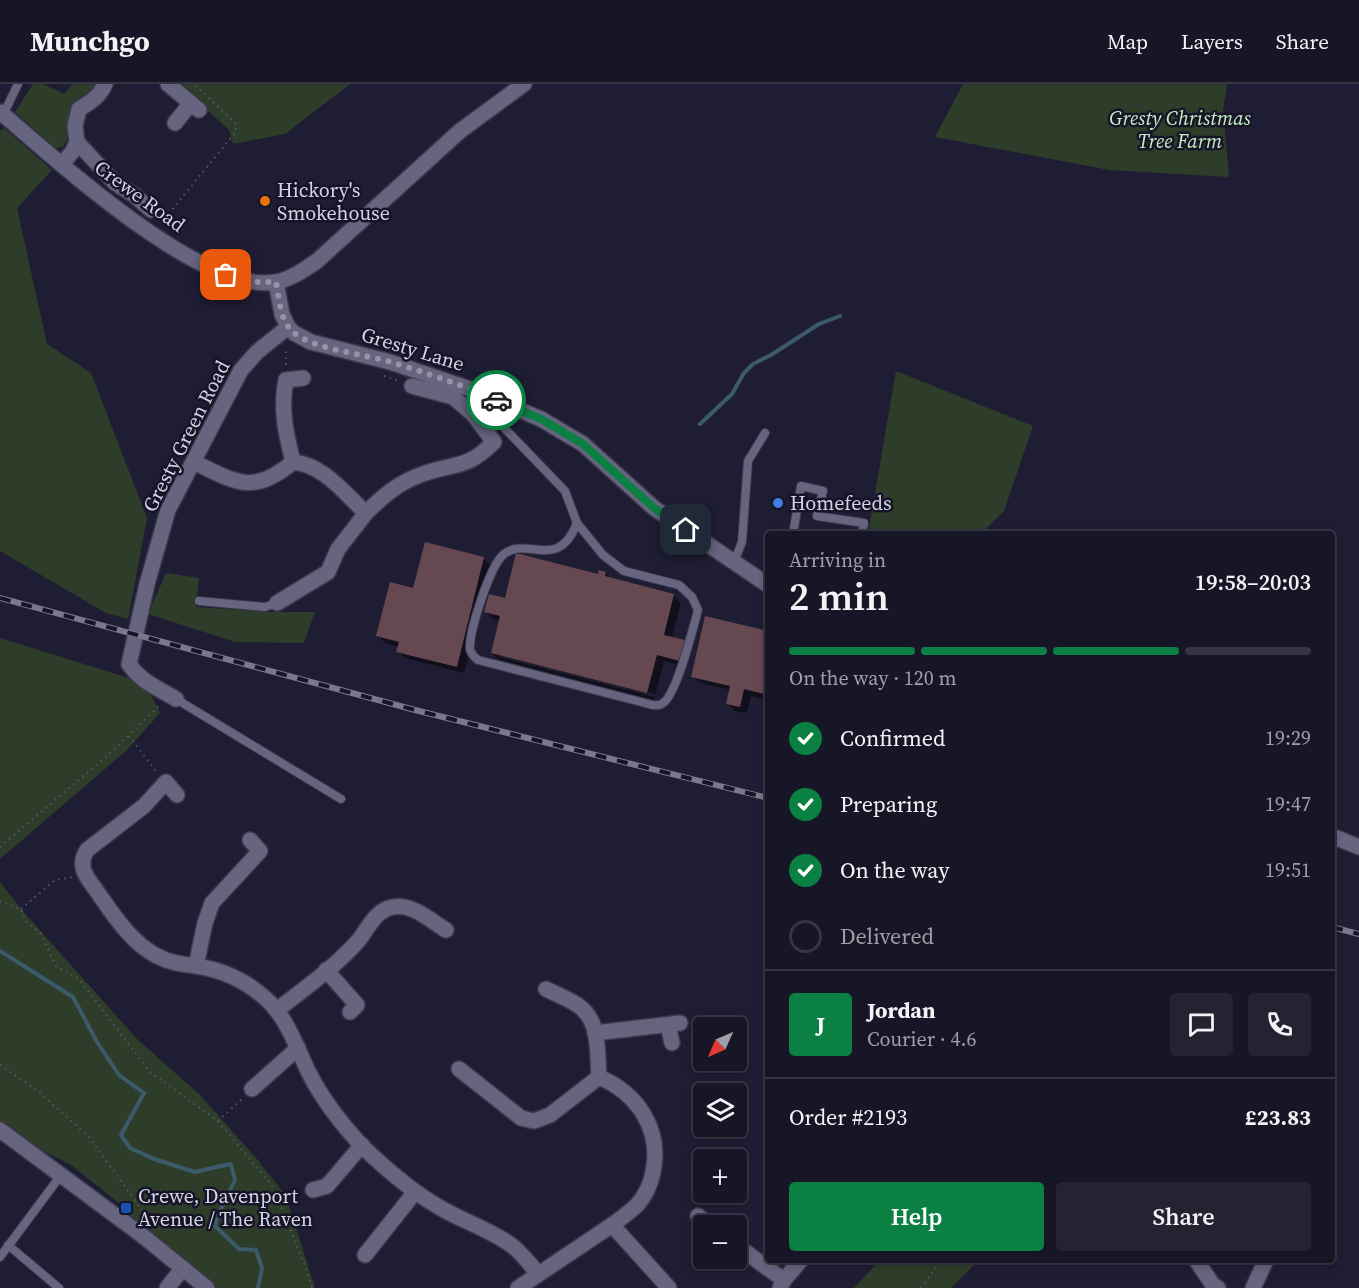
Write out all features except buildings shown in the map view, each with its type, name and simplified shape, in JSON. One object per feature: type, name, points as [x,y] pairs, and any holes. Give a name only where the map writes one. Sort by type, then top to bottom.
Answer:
[{"type":"street","points":[[105,84],[102,92],[79,108],[75,126],[77,142],[116,183],[151,210]]},
{"type":"street","points":[[168,84],[195,107],[175,123]]},
{"type":"street","name":"Crewe Road","points":[[1,113],[152,235],[220,273],[256,282],[276,282],[297,274],[317,261],[460,131],[524,84]]},
{"type":"street","points":[[62,164],[77,142]]},
{"type":"street","points":[[276,282],[282,314],[291,330]]},
{"type":"street","name":"Gresty Lane","points":[[291,330],[311,342],[390,362],[473,390],[541,419],[583,444],[654,508],[765,583]]},
{"type":"street","name":"Gresty Green Road","points":[[173,697],[145,682],[135,674],[129,664],[147,584],[168,510],[241,370],[257,352],[291,330]]},
{"type":"street","points":[[293,462],[283,421],[283,397],[286,380],[303,378]]},
{"type":"street","points":[[277,603],[328,572],[338,549],[366,513],[389,491],[423,474],[463,465],[480,456],[494,442],[473,414],[453,397],[412,386]]},
{"type":"street","points":[[194,462],[226,478],[245,484],[264,481],[293,462],[306,464],[323,473],[366,513]]},
{"type":"street","points":[[177,795],[161,776],[144,806],[87,850],[82,860],[85,875],[135,942],[177,964],[222,972],[244,982],[267,999],[277,1010],[320,1091],[362,1145],[396,1178],[415,1192],[452,1215],[513,1246],[538,1274]]},
{"type":"street","points":[[1335,837],[1359,847]]},
{"type":"street","points":[[196,966],[205,923],[212,903],[260,850]]},
{"type":"street","points":[[277,1010],[357,942],[378,913],[387,908],[398,906],[410,909],[446,930]]},
{"type":"street","points":[[326,970],[357,1005]]},
{"type":"street","points":[[546,988],[582,1009],[591,1020],[595,1033],[598,1077]]},
{"type":"street","points":[[595,1033],[674,1024],[672,1043]]},
{"type":"street","points":[[252,1089],[298,1048]]},
{"type":"street","points":[[459,1069],[521,1118],[534,1121],[550,1115],[598,1077]]},
{"type":"street","points":[[518,1288],[638,1205],[653,1174],[655,1152],[651,1129],[639,1106],[621,1088],[598,1077]]},
{"type":"street","points":[[0,1130],[62,1175],[207,1288]]},
{"type":"street","points":[[326,1190],[362,1145]]},
{"type":"street","points":[[365,1254],[415,1192]]},
{"type":"street","points":[[612,1225],[669,1288]]},
{"type":"street","points":[[747,1254],[782,1284],[799,1263]]},
{"type":"street","points":[[1198,1263],[1213,1285],[1218,1288]]},
{"type":"street","points":[[1253,1288],[1265,1263]]},
{"type":"street","points":[[167,1288],[183,1268]]},
{"type":"lane","points":[[1,113],[18,84]]},
{"type":"lane","points":[[473,390],[486,409],[565,491],[577,523],[603,555],[624,570],[679,585],[692,597],[698,610],[682,665],[667,700],[662,704],[655,705],[500,666],[472,656],[472,639],[484,588],[503,555],[514,549],[545,551],[560,546],[571,538],[577,523]]},
{"type":"lane","points":[[734,562],[742,542],[748,461],[765,433]]},
{"type":"lane","points":[[794,531],[801,486],[823,490],[817,516],[864,523],[863,531]]},
{"type":"lane","points":[[199,601],[265,607],[277,603]]},
{"type":"lane","points":[[173,697],[341,799]]},
{"type":"lane","points":[[0,1257],[62,1175]]},
{"type":"lane","points":[[8,1245],[59,1288]]},
{"type":"path","points":[[152,235],[235,133],[236,124],[194,84]]},
{"type":"path","points":[[286,380],[285,350],[291,330]]},
{"type":"path","points":[[0,847],[173,697]]},
{"type":"path","points":[[129,736],[161,776]]},
{"type":"path","points":[[21,909],[55,880],[85,875]]},
{"type":"path","points":[[0,901],[21,909],[25,920],[41,934],[56,966],[79,979],[150,1072],[218,1121],[273,1187],[312,1288]]},
{"type":"path","points":[[0,1065],[39,1092],[90,1137],[156,1230]]},
{"type":"path","points":[[218,1121],[252,1089]]},
{"type":"path","points":[[921,1288],[939,1263]]},
{"type":"green space","points":[[33,84],[43,84],[64,94],[73,84],[97,84],[93,90],[78,99],[68,118],[67,140],[63,147],[55,148],[15,112]]},
{"type":"green space","points":[[179,84],[350,84],[285,134],[233,144],[229,130]]},
{"type":"green space","name":"Gresty Christmas Tree Farm","points":[[963,84],[1227,84],[1223,111],[1229,177],[1109,170],[935,137]]},
{"type":"green space","points":[[4,128],[52,170],[17,208],[47,344],[91,373],[147,518],[128,619],[106,613],[0,551],[0,131]]},
{"type":"green space","points":[[896,371],[1033,426],[1004,511],[984,531],[869,531]]},
{"type":"green space","points":[[166,573],[199,578],[196,607],[271,612],[315,612],[304,643],[235,642],[148,614]]},
{"type":"green space","points":[[0,638],[145,683],[160,713],[126,751],[0,859]]},
{"type":"green space","points":[[0,882],[21,909],[137,1039],[200,1095],[257,1159],[286,1196],[315,1288],[208,1288],[143,1236],[125,1208],[71,1165],[0,1129]]},
{"type":"green space","points":[[877,1263],[976,1263],[951,1288],[854,1288]]},
{"type":"waterway","points":[[700,424],[732,394],[744,373],[753,364],[819,324],[840,316]]},
{"type":"waterway","points":[[0,951],[73,997],[97,1042],[119,1075],[144,1093],[121,1135],[130,1148],[154,1159],[195,1172],[231,1165],[235,1180],[215,1226],[239,1249],[256,1250],[262,1268],[258,1288]]},
{"type":"railway","points":[[0,598],[415,710],[765,797]]},
{"type":"railway","points":[[1335,928],[1359,934]]},
{"type":"way so far","points":[[226,275],[256,282],[276,282],[282,314],[288,327],[311,342],[390,362],[496,400]]},
{"type":"place","name":"Hickory's Smokehouse","points":[[265,201]]},
{"type":"place","name":"Homefeeds","points":[[778,503]]},
{"type":"place","name":"Crewe, Davenport Avenue / The Raven","points":[[126,1208]]},
{"type":"route","points":[[496,400],[541,419],[583,444],[654,508],[686,530]]}]
